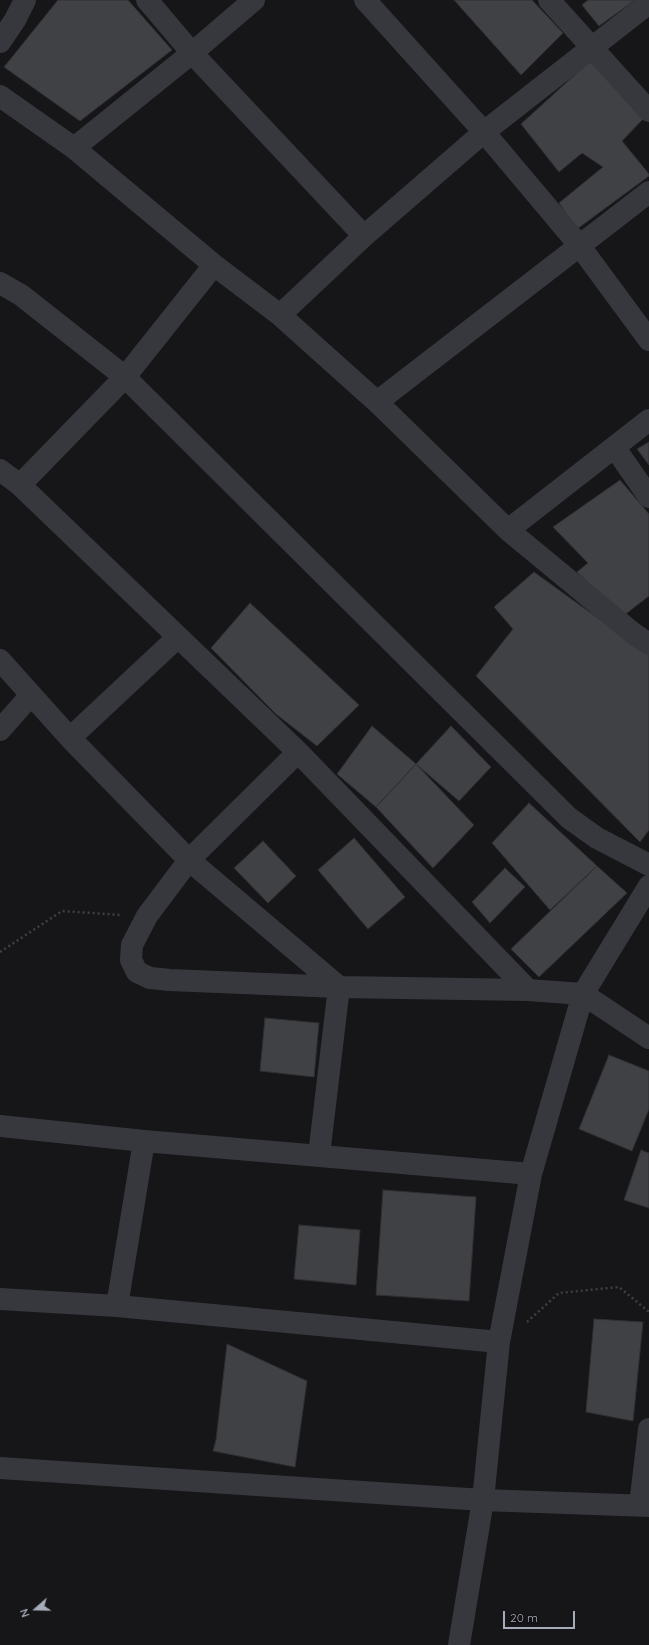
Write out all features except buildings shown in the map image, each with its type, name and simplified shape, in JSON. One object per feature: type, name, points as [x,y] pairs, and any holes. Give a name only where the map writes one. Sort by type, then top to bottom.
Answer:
[{"type":"street","points":[[0,42],[16,20],[25,0]]},
{"type":"street","points":[[146,0],[192,53],[364,236]]},
{"type":"street","points":[[74,148],[192,53],[254,0]]},
{"type":"street","points":[[365,0],[484,132],[579,245],[649,340]]},
{"type":"street","points":[[549,0],[649,111]]},
{"type":"street","points":[[280,315],[364,236],[484,132],[592,46],[649,3]]},
{"type":"street","points":[[0,96],[74,148],[214,265],[280,315],[377,402],[508,530],[644,634]]},
{"type":"street","points":[[377,402],[649,192]]},
{"type":"street","points":[[20,485],[125,377],[214,265]]},
{"type":"street","points":[[0,283],[21,295],[125,377],[569,818],[597,838],[649,865]]},
{"type":"street","points":[[508,530],[649,420]]},
{"type":"street","points":[[614,448],[649,497]]},
{"type":"street","points":[[0,470],[20,485],[298,752],[528,990]]},
{"type":"street","points":[[70,738],[178,637]]},
{"type":"street","points":[[0,660],[70,738],[190,860],[339,987]]},
{"type":"street","points":[[0,730],[31,695]]},
{"type":"street","points":[[298,752],[190,860],[147,916],[132,945],[131,960],[137,972],[150,978],[339,987],[528,990],[583,994],[649,1038]]},
{"type":"street","points":[[459,1645],[483,1500],[499,1342],[531,1174],[583,994],[649,886]]},
{"type":"street","points":[[319,1155],[339,987]]},
{"type":"street","points":[[0,1126],[144,1141],[531,1174]]},
{"type":"street","points":[[117,1306],[144,1141]]},
{"type":"street","points":[[0,1299],[117,1306],[499,1342]]},
{"type":"street","points":[[0,1468],[483,1500],[645,1505],[649,1429]]},
{"type":"path","points":[[0,952],[62,911],[147,916]]},
{"type":"path","points":[[524,1324],[559,1293],[619,1287],[649,1312]]}]
